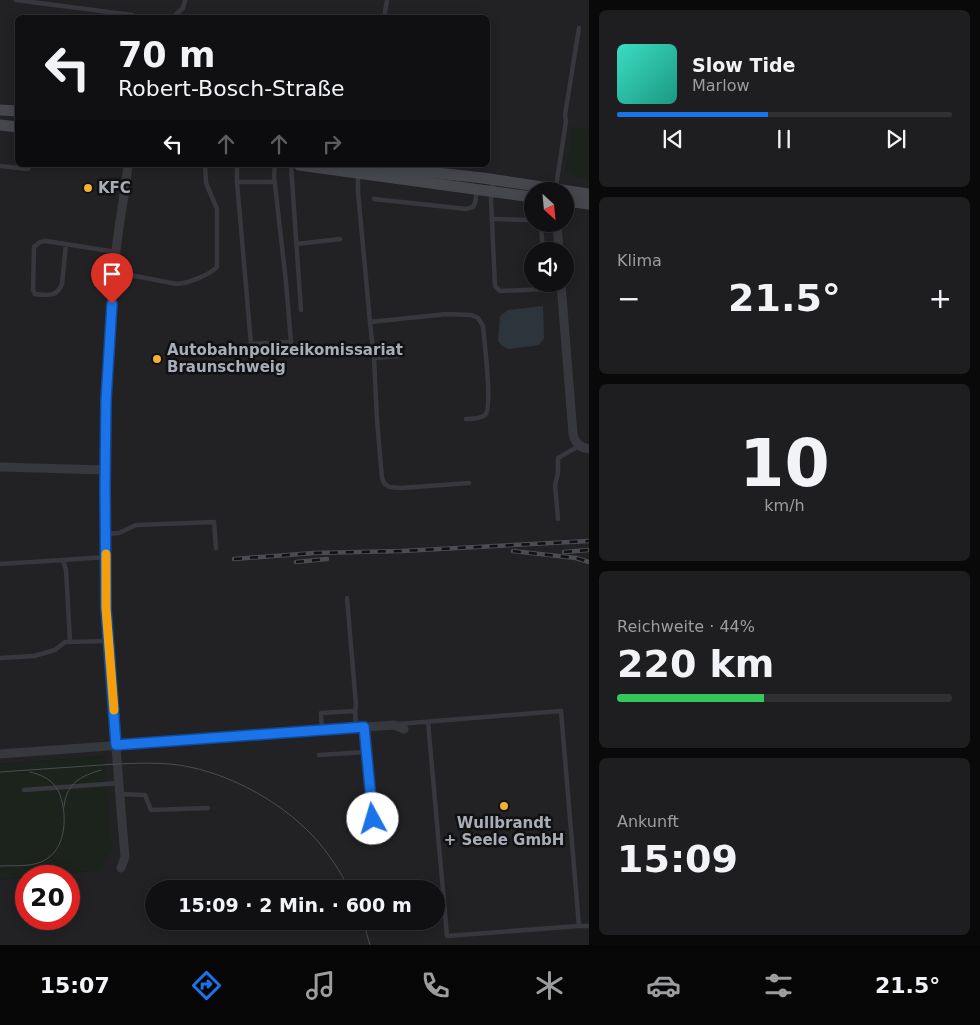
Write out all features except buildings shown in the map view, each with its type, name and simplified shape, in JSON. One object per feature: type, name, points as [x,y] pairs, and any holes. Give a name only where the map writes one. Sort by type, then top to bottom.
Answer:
[{"type":"main road","points":[[0,110],[15,111]]},
{"type":"main road","points":[[0,125],[15,127]]},
{"type":"main road","points":[[340,167],[524,188]]},
{"type":"main road","points":[[360,168],[477,189],[492,185],[524,195]]},
{"type":"main road","points":[[574,192],[589,194]]},
{"type":"main road","points":[[574,202],[589,204]]},
{"type":"street","points":[[121,868],[125,857],[106,608],[105,470],[106,400],[114,272],[128,167]]},
{"type":"street","points":[[562,292],[573,434],[579,446],[589,449]]},
{"type":"street","points":[[0,466],[105,470]]},
{"type":"street","points":[[0,754],[360,727],[394,725],[404,729]]},
{"type":"lane","points":[[16,0],[132,15]]},
{"type":"lane","points":[[175,15],[183,8],[185,0]]},
{"type":"lane","points":[[384,15],[387,0]]},
{"type":"lane","points":[[557,182],[566,121],[565,115],[579,28]]},
{"type":"lane","points":[[0,166],[28,169],[29,167]]},
{"type":"lane","points":[[114,272],[177,284],[185,283],[213,271],[217,267],[217,209],[206,183],[205,167]]},
{"type":"lane","points":[[237,167],[251,344],[291,342],[274,176],[275,167]]},
{"type":"lane","points":[[290,167],[301,310]]},
{"type":"lane","points":[[360,168],[358,192],[374,358],[382,478],[389,487],[402,488],[469,483]]},
{"type":"lane","points":[[237,182],[275,182]]},
{"type":"lane","points":[[492,185],[495,286],[500,291],[524,288]]},
{"type":"lane","points":[[374,199],[466,208],[473,207],[477,189]]},
{"type":"lane","points":[[492,219],[524,220]]},
{"type":"lane","points":[[297,244],[340,239]]},
{"type":"lane","points":[[66,244],[62,284],[59,290],[50,295],[35,294],[33,290],[34,247],[40,242],[46,241],[66,244],[116,252]]},
{"type":"lane","points":[[370,322],[447,314],[471,315],[478,318],[483,326],[489,398],[488,412],[484,416],[466,419]]},
{"type":"lane","points":[[374,358],[399,356]]},
{"type":"lane","points":[[558,519],[555,485],[558,473],[558,458],[579,446]]},
{"type":"lane","points":[[105,534],[119,533],[136,525],[214,522],[216,548]]},
{"type":"lane","points":[[0,564],[106,557]]},
{"type":"lane","points":[[63,560],[66,570],[70,641]]},
{"type":"lane","points":[[347,598],[355,711],[366,752],[373,819]]},
{"type":"lane","points":[[0,658],[34,656],[55,650],[65,642],[70,641],[109,641]]},
{"type":"lane","points":[[322,730],[321,713],[355,711]]},
{"type":"lane","points":[[394,725],[561,711],[579,926]]},
{"type":"lane","points":[[428,722],[447,936],[589,926]]},
{"type":"lane","points":[[319,755],[366,752]]},
{"type":"lane","points":[[24,790],[119,783]]},
{"type":"lane","points":[[120,794],[145,795],[151,810],[208,808]]},
{"type":"shaded area","points":[[0,0],[589,0],[589,945],[0,945],[0,880],[15,878],[15,930],[80,930],[80,872],[100,870],[105,756],[0,764]]},
{"type":"shaded area","points":[[572,127],[589,129],[589,178],[573,176],[566,169]]},
{"type":"shaded area","points":[[543,306],[544,338],[539,345],[509,349],[502,346],[498,341],[500,316],[508,310]]},
{"type":"shaded area","points":[[105,756],[112,851],[100,870],[80,872],[80,865],[15,865],[15,878],[0,880],[0,764]]},
{"type":"tram line","points":[[0,772],[150,763],[190,767],[209,772],[248,788],[266,798],[299,822],[324,848],[344,880]]},
{"type":"tram line","points":[[64,807],[65,799],[71,786],[81,778],[101,770]]},
{"type":"tram line","points":[[0,866],[25,865],[43,861],[55,852],[62,835],[64,825],[63,804],[56,787],[44,777],[30,772]]},
{"type":"tram line","points":[[366,930],[370,945]]},
{"type":"railway","points":[[234,559],[314,553],[402,551],[589,541]]},
{"type":"railway","points":[[564,552],[589,550]]},
{"type":"railway","points":[[513,551],[576,558],[589,562]]},
{"type":"railway","points":[[296,562],[327,559]]},
{"type":"slow traffic","points":[[106,554],[106,608],[114,710]]},
{"type":"place","name":"KFC","points":[[88,188]]},
{"type":"place","name":"Autobahnpolizeikomissariat Braunschweig","points":[[157,359]]},
{"type":"place","name":"Wullbrandt + Seele GmbH","points":[[504,806]]},
{"type":"route","points":[[112,304],[106,400],[106,608],[116,745],[364,727],[373,819]]}]
